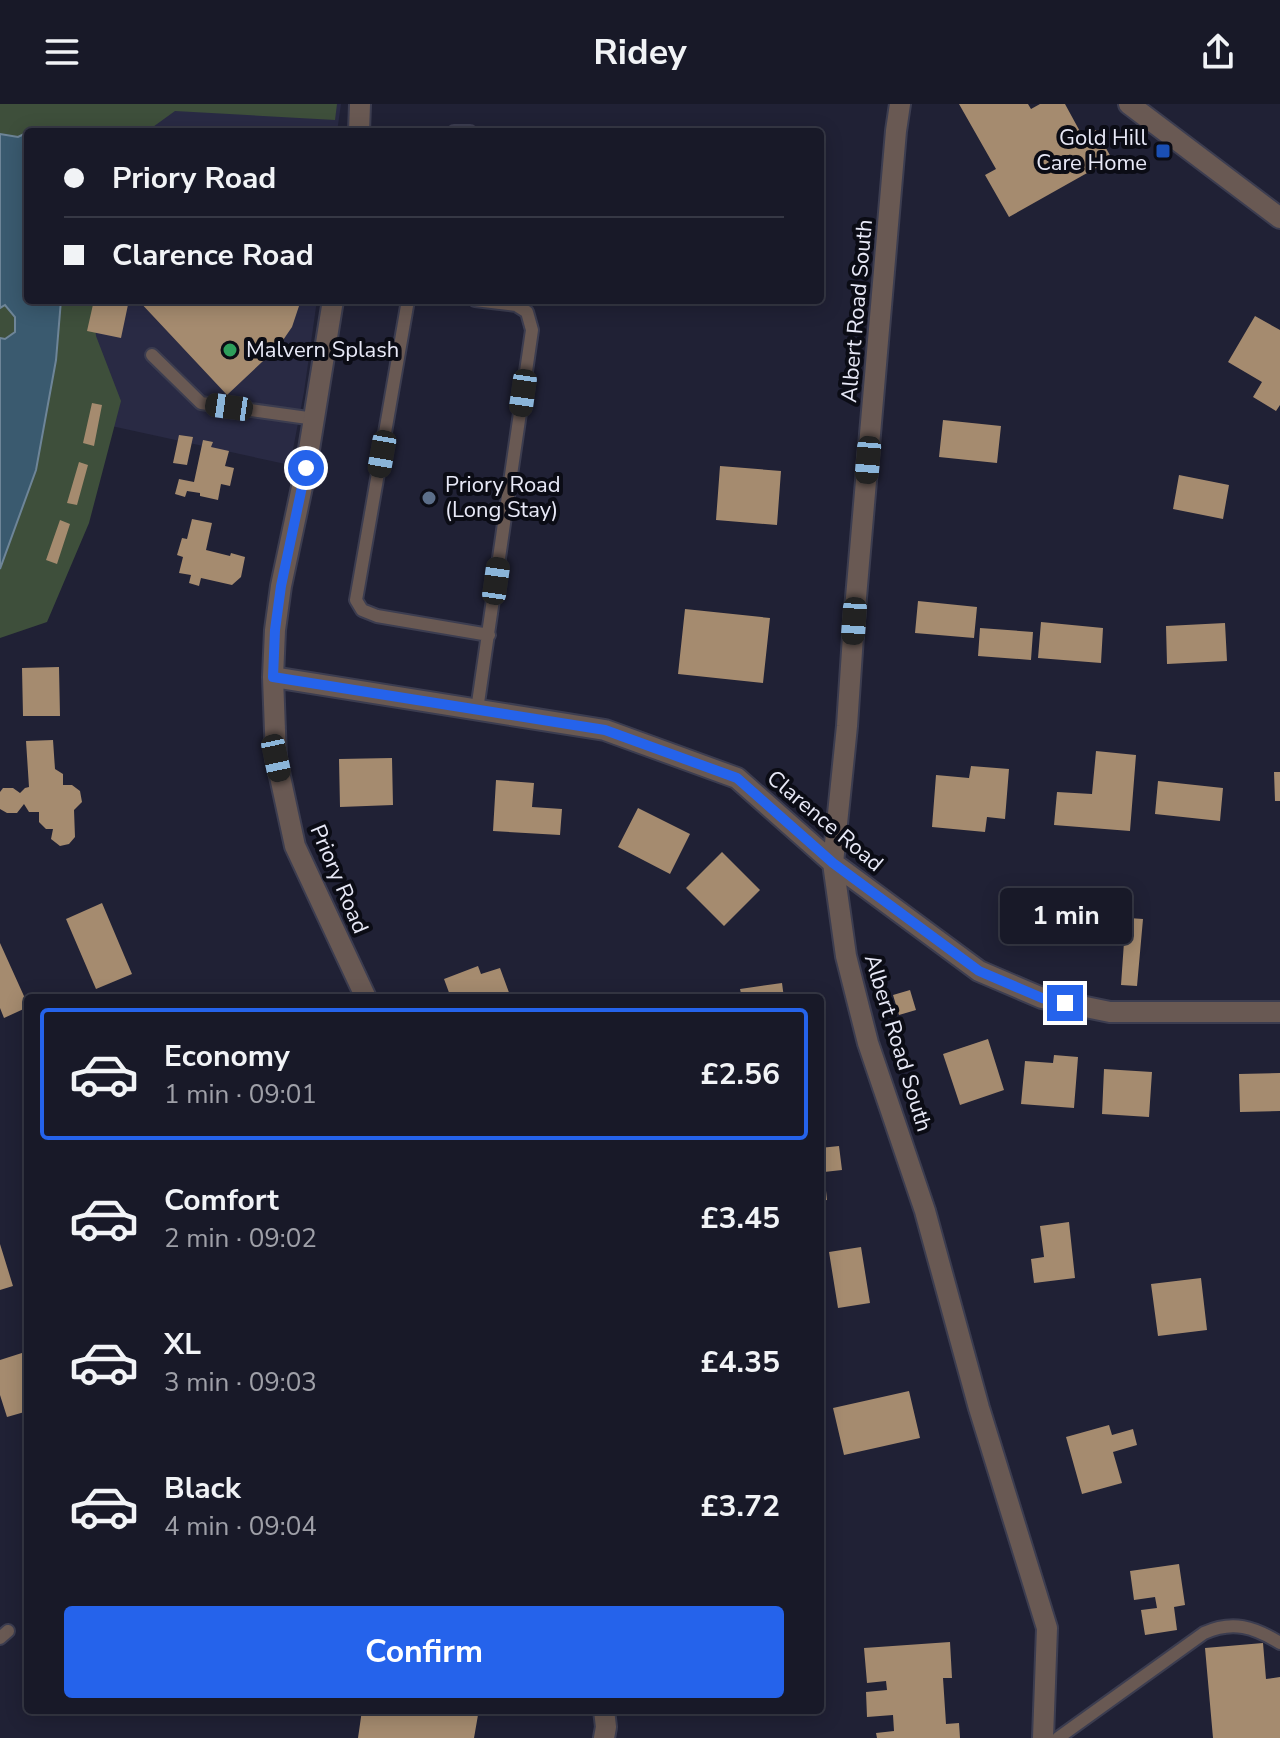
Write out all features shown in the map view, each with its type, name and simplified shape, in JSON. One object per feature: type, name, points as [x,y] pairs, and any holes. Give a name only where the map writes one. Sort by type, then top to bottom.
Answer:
[{"type":"street","points":[[359,128],[360,104]]},
{"type":"street","name":"Albert Road South","points":[[900,104],[833,863],[846,956],[868,1043],[925,1211],[979,1408],[1047,1628],[1043,1738]]},
{"type":"street","points":[[1129,104],[1280,218]]},
{"type":"street","name":"Priory Road","points":[[332,304],[315,419],[275,630],[276,758],[295,846],[364,994]]},
{"type":"street","name":"Clarence Road","points":[[273,677],[605,730],[737,778],[833,863],[979,971],[1042,998],[1110,1012],[1280,1012]]},
{"type":"lane","points":[[407,304],[356,600],[362,610],[377,616],[489,635]]},
{"type":"lane","points":[[477,710],[532,330],[527,312],[508,304]]},
{"type":"lane","points":[[152,355],[201,403],[315,419]]},
{"type":"lane","points":[[1058,1738],[1218,1626],[1249,1628],[1280,1643]]},
{"type":"shaded area","points":[[82,104],[341,104],[338,128],[83,128]]},
{"type":"shaded area","points":[[0,134],[18,137],[24,134],[24,304],[61,304],[56,360],[36,470],[0,569],[0,338],[5,339],[15,332],[15,317],[5,305],[0,308]]},
{"type":"shaded area","points":[[77,304],[316,304],[290,465],[93,422]]},
{"type":"green space","points":[[0,104],[337,104],[335,120],[175,111],[152,128],[24,128],[24,304],[96,304],[96,336],[121,401],[89,523],[47,622],[0,638]]},
{"type":"building","points":[[959,104],[1028,104],[1031,109],[1040,104],[1065,104],[1083,137],[1096,130],[1112,159],[1009,217],[985,175],[996,169]]},
{"type":"building","points":[[93,304],[128,304],[121,338],[87,331]]},
{"type":"building","name":"Malvern Splash","points":[[142,304],[300,304],[292,327],[279,346],[227,395]]},
{"type":"building","points":[[1255,316],[1280,330],[1280,405],[1276,411],[1253,397],[1262,382],[1228,362]]},
{"type":"building","points":[[92,403],[102,405],[94,446],[83,443]]},
{"type":"building","points":[[943,420],[1001,426],[997,463],[939,457]]},
{"type":"building","points":[[179,435],[193,437],[187,465],[173,463]]},
{"type":"building","points":[[203,440],[213,442],[211,447],[229,451],[225,466],[234,468],[230,486],[221,484],[218,500],[187,491],[185,497],[175,494],[179,479],[194,482]]},
{"type":"building","points":[[79,462],[88,465],[77,505],[67,503]]},
{"type":"building","points":[[720,466],[781,471],[777,525],[716,520]]},
{"type":"building","points":[[1179,475],[1229,485],[1223,519],[1173,509]]},
{"type":"building","points":[[192,519],[212,523],[206,550],[245,557],[241,577],[232,585],[201,578],[199,586],[189,583],[191,575],[179,573],[183,557],[177,555],[182,538],[187,539]]},
{"type":"building","points":[[60,520],[70,524],[57,564],[46,560]]},
{"type":"building","points":[[918,601],[977,607],[974,638],[915,633]]},
{"type":"building","points":[[685,609],[770,618],[763,683],[678,674]]},
{"type":"building","points":[[1041,622],[1103,628],[1101,663],[1038,658]]},
{"type":"building","points":[[1225,623],[1227,661],[1167,664],[1166,626]]},
{"type":"building","points":[[980,628],[1033,632],[1031,660],[978,656]]},
{"type":"building","points":[[59,667],[60,716],[23,716],[22,668]]},
{"type":"building","points":[[53,740],[55,769],[63,774],[63,785],[72,785],[80,791],[82,802],[74,810],[75,837],[69,844],[60,846],[51,839],[53,829],[46,829],[39,822],[39,812],[29,812],[24,804],[17,813],[0,809],[0,792],[3,788],[13,788],[20,793],[29,787],[26,741]]},
{"type":"building","points":[[1096,751],[1136,755],[1130,831],[1054,825],[1057,792],[1092,794]]},
{"type":"building","points":[[392,758],[393,805],[340,807],[339,759]]},
{"type":"building","points":[[971,766],[1009,769],[1005,819],[987,817],[985,832],[932,827],[936,775],[969,778]]},
{"type":"building","points":[[1274,772],[1280,772],[1280,801],[1275,801]]},
{"type":"building","points":[[496,780],[534,783],[532,807],[562,809],[560,835],[493,831]]},
{"type":"building","points":[[1158,781],[1223,788],[1220,821],[1155,814]]},
{"type":"building","points":[[638,808],[690,834],[670,874],[618,847]]},
{"type":"building","points":[[722,852],[760,890],[724,926],[686,888]]},
{"type":"building","points":[[102,903],[132,974],[96,989],[66,919]]},
{"type":"building","points":[[1087,915],[1143,919],[1137,986],[1121,985],[1124,942],[1085,939]]},
{"type":"building","points":[[0,943],[24,996],[24,1009],[4,1018],[0,1008]]},
{"type":"building","points":[[478,966],[481,974],[500,968],[510,994],[450,994],[444,979]]},
{"type":"building","points":[[782,983],[783,994],[741,994],[740,989]]},
{"type":"building","points":[[910,990],[916,1010],[899,1015],[893,995]]},
{"type":"building","points":[[988,1039],[1004,1090],[960,1105],[943,1054]]},
{"type":"building","points":[[1054,1055],[1078,1057],[1074,1108],[1021,1104],[1025,1061],[1053,1063]]},
{"type":"building","points":[[1104,1069],[1152,1072],[1149,1117],[1102,1114]]},
{"type":"building","points":[[1280,1073],[1280,1111],[1240,1112],[1239,1074]]},
{"type":"building","points":[[839,1146],[842,1170],[824,1172],[824,1148]]},
{"type":"building","points":[[824,1172],[827,1200],[824,1200]]},
{"type":"building","points":[[1069,1222],[1075,1278],[1034,1283],[1031,1259],[1044,1257],[1040,1226]]},
{"type":"building","points":[[0,1244],[13,1286],[0,1290]]},
{"type":"building","points":[[861,1247],[870,1303],[838,1308],[829,1252]]},
{"type":"building","points":[[1201,1278],[1207,1330],[1158,1336],[1151,1284]]},
{"type":"building","points":[[24,1352],[24,1412],[7,1417],[0,1395],[0,1360]]},
{"type":"building","points":[[909,1391],[920,1438],[844,1455],[833,1408]]},
{"type":"building","points":[[1109,1425],[1112,1435],[1133,1429],[1137,1445],[1113,1452],[1122,1483],[1082,1494],[1066,1437]]},
{"type":"building","points":[[1179,1564],[1185,1605],[1174,1607],[1177,1630],[1145,1635],[1141,1610],[1157,1608],[1155,1597],[1134,1600],[1130,1571]]},
{"type":"building","points":[[950,1642],[952,1678],[943,1678],[946,1724],[959,1723],[960,1738],[877,1738],[876,1733],[894,1731],[893,1715],[867,1717],[866,1692],[887,1690],[886,1681],[867,1683],[864,1648]]},
{"type":"building","points":[[1263,1643],[1266,1679],[1280,1677],[1280,1738],[1213,1738],[1205,1648]]},
{"type":"building","points":[[361,1714],[478,1715],[474,1738],[358,1738]]},
{"type":"place","name":"Gold Hill Care Home","points":[[1163,151]]},
{"type":"place","name":"Malvern Splash","points":[[230,350]]},
{"type":"place","name":"Priory Road (Long Stay)","points":[[429,498]]},
{"type":"route","points":[[306,468],[281,586],[273,677],[605,730],[737,778],[833,863],[979,971],[1042,998],[1065,1003]]}]
